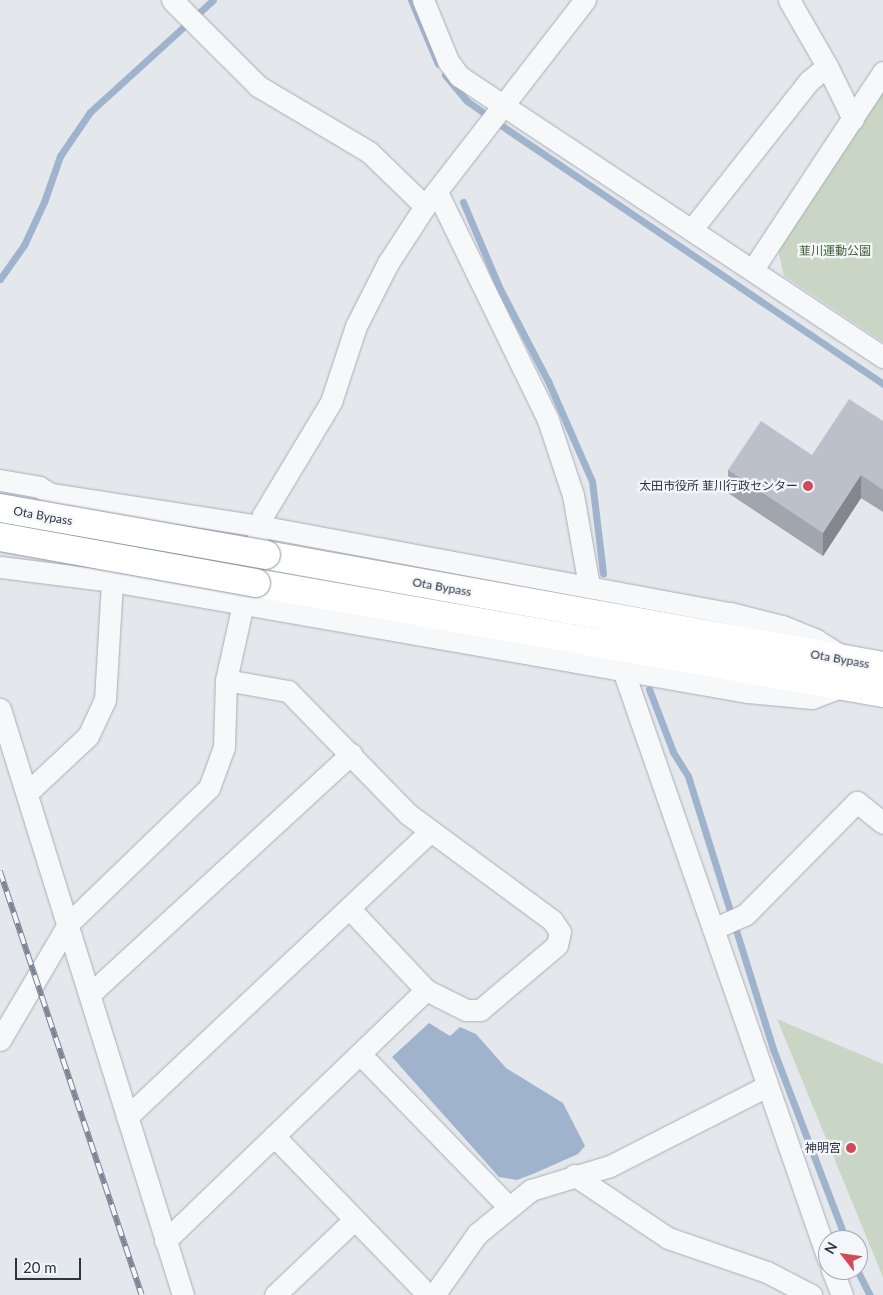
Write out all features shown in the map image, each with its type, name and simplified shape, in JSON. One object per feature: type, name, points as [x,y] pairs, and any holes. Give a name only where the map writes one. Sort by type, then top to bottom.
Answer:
[{"type":"highway","name":"Ota Bypass","points":[[0,508],[266,555],[846,673],[883,694]]},
{"type":"highway","name":"Ota Bypass","points":[[0,537],[249,594],[846,673],[883,666]]},
{"type":"street","points":[[172,0],[258,86],[368,152],[431,199],[548,420],[573,495],[589,586]]},
{"type":"street","points":[[423,0],[448,61],[459,76],[754,269],[883,356]]},
{"type":"street","points":[[0,1040],[68,924],[209,788],[224,747],[226,680],[249,594],[259,526],[331,402],[356,326],[388,263],[431,199],[585,0]]},
{"type":"street","points":[[789,0],[827,66],[854,120]]},
{"type":"street","points":[[692,230],[809,81],[827,66]]},
{"type":"street","points":[[754,269],[854,120],[883,72]]},
{"type":"street","points":[[0,480],[39,488],[51,494],[259,526],[589,586],[761,620],[816,640],[846,673],[812,698],[782,696],[623,670],[249,594],[112,581],[0,567]]},
{"type":"street","points":[[27,793],[88,736],[105,700],[112,581]]},
{"type":"street","points":[[623,670],[818,1231]]},
{"type":"street","points":[[226,680],[288,691],[352,754],[408,814],[552,920],[560,932],[557,944],[480,1010],[466,1010],[426,990],[348,908]]},
{"type":"street","points":[[0,709],[182,1295]]},
{"type":"street","points":[[90,994],[352,754]]},
{"type":"street","points":[[713,929],[745,915],[856,802],[883,823]]},
{"type":"street","points":[[127,1117],[431,831]]},
{"type":"street","points":[[165,1241],[426,990]]},
{"type":"street","points":[[360,1054],[508,1206]]},
{"type":"street","points":[[434,1295],[477,1234],[508,1206],[531,1190],[574,1175],[610,1166],[767,1086]]},
{"type":"street","points":[[274,1136],[428,1295]]},
{"type":"street","points":[[574,1175],[668,1238],[767,1272],[811,1295]]},
{"type":"street","points":[[275,1295],[354,1220]]},
{"type":"street","points":[[836,1280],[842,1295]]},
{"type":"green space","name":"韮川運動公園","points":[[883,89],[883,342],[784,276],[778,250]]},
{"type":"green space","name":"神明宮","points":[[777,1019],[883,1064],[883,1278],[868,1241],[868,1230],[864,1230]]},
{"type":"water","points":[[429,1023],[450,1036],[460,1027],[476,1034],[506,1068],[563,1103],[585,1146],[578,1154],[517,1180],[499,1177],[392,1057]]},
{"type":"building","name":"太田市役所 韮川行政センター","points":[[849,399],[883,421],[883,490],[861,475],[823,533],[728,470],[761,421],[812,455]]},
{"type":"waterway","points":[[0,279],[24,245],[44,202],[60,156],[90,112],[213,0]]},
{"type":"waterway","points":[[411,0],[438,64]]},
{"type":"waterway","points":[[445,75],[467,101],[508,130],[883,384]]},
{"type":"waterway","points":[[463,202],[499,287],[548,381],[592,481],[603,573]]},
{"type":"waterway","points":[[649,689],[673,752],[688,776],[773,1049],[842,1230]]},
{"type":"waterway","points":[[862,1280],[870,1295]]},
{"type":"railway","points":[[0,871],[142,1295]]},
{"type":"place","name":"太田市役所 韮川行政センター","points":[[808,486]]},
{"type":"place","name":"神明宮","points":[[851,1148]]}]
